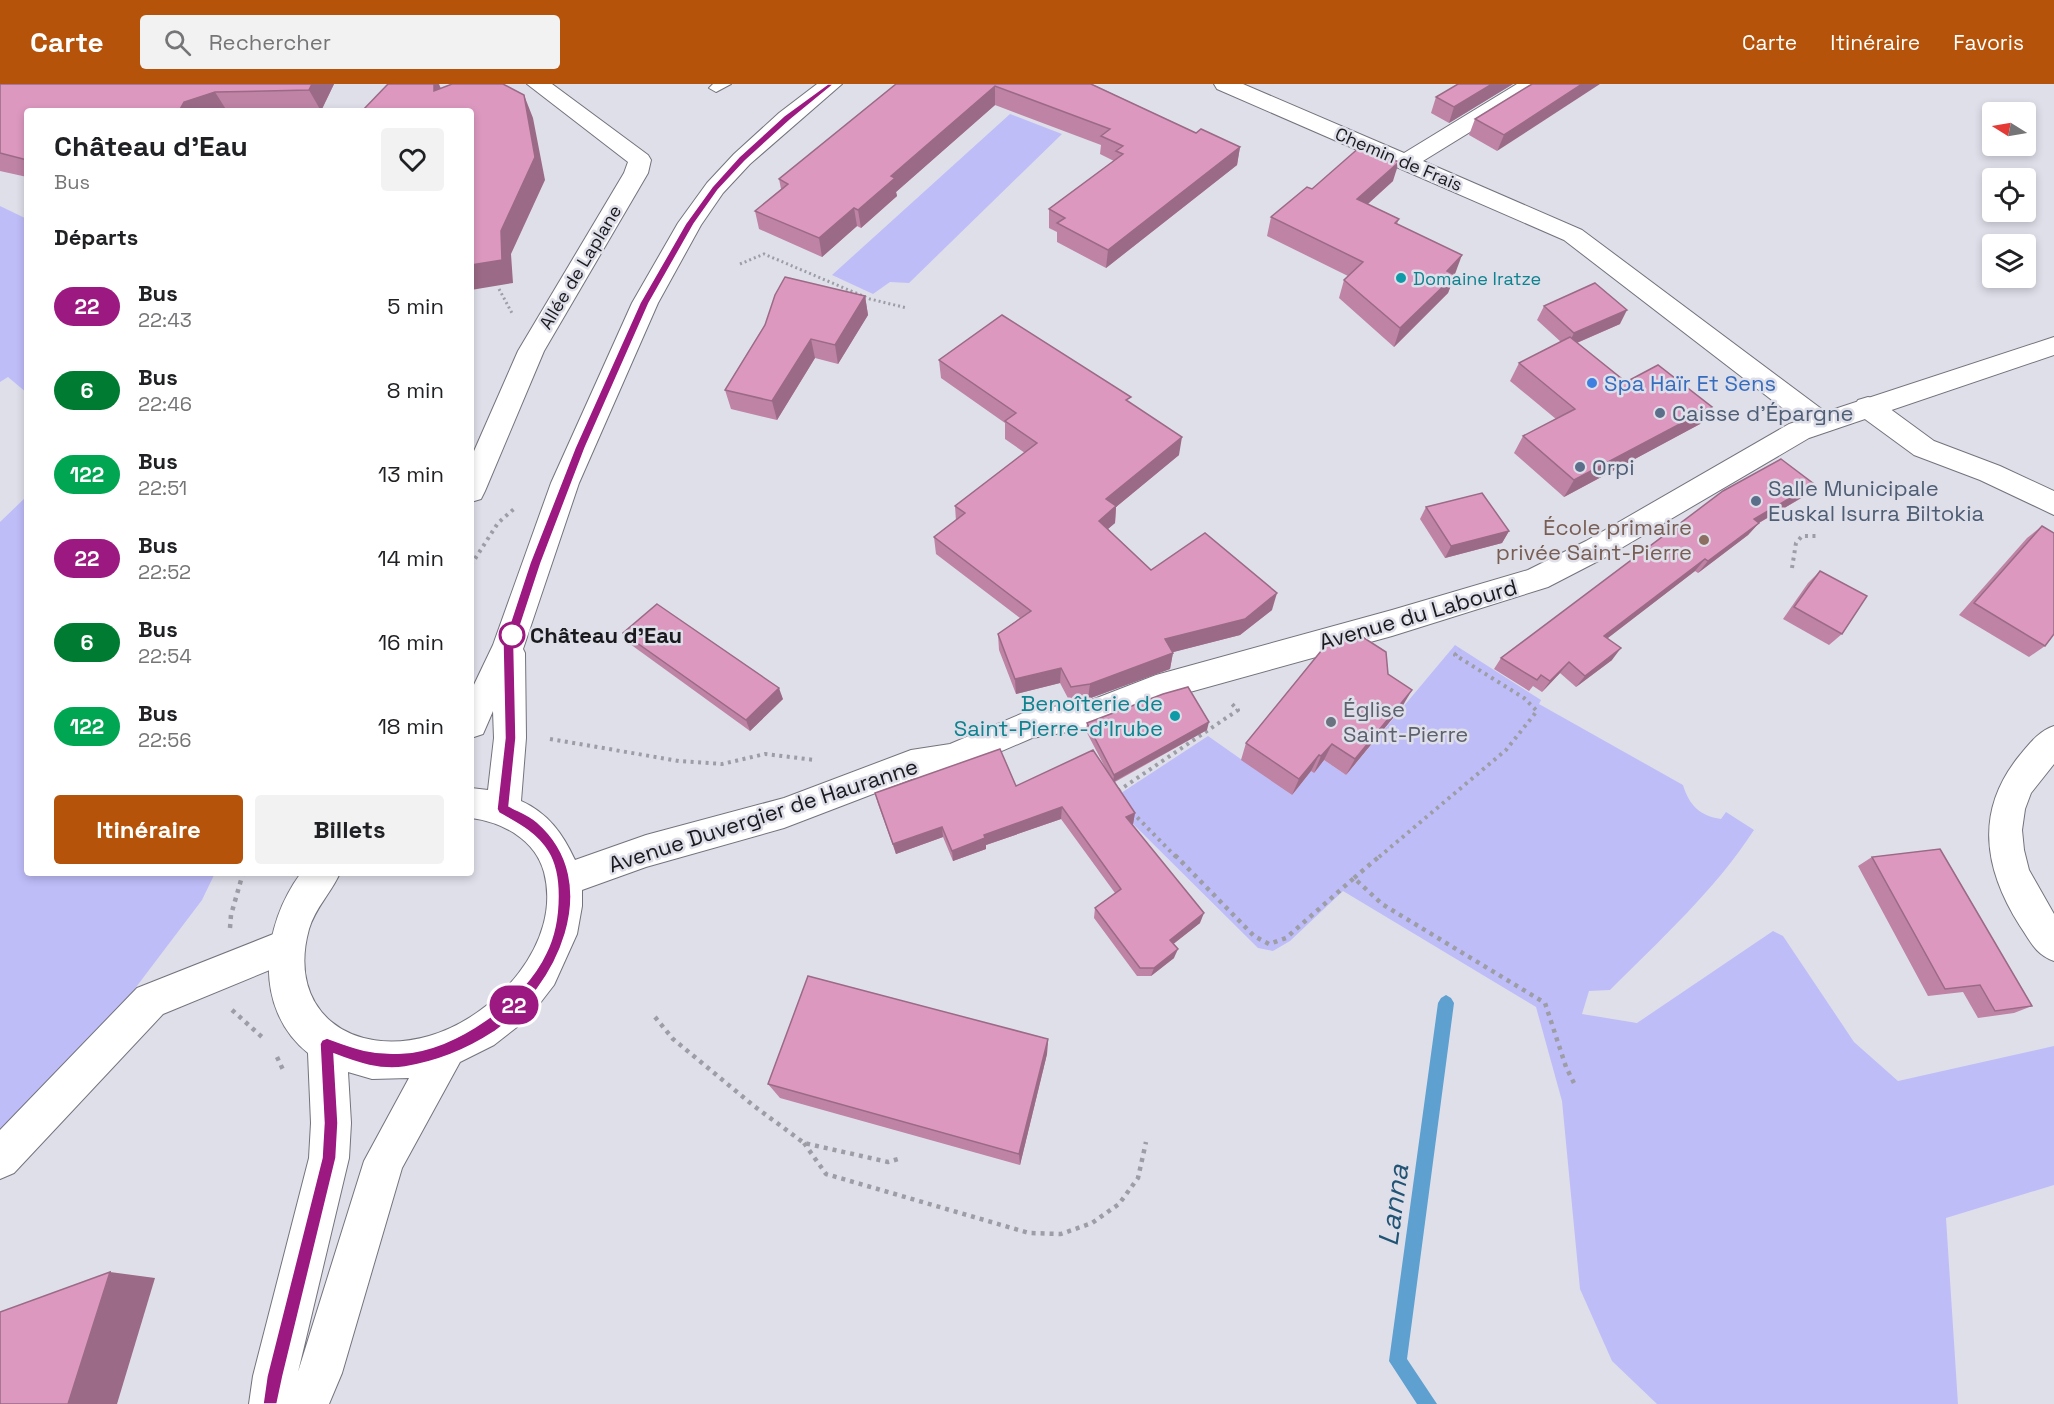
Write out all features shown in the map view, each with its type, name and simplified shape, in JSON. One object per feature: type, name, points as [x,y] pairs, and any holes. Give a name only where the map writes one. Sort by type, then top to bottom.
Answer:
[{"type":"street","name":"Allée de Laplane","points":[[474,484],[531,351],[636,173],[640,160],[537,84]]},
{"type":"street","points":[[474,718],[509,645],[535,563],[565,483],[645,303],[690,223],[715,188],[742,159],[787,118],[831,84]]},
{"type":"street","name":"Chemin de Frais","points":[[1225,84],[1573,235],[1821,423]]},
{"type":"street","points":[[1405,162],[1532,84]]},
{"type":"street","name":"Avenue du Labourd","points":[[1063,719],[1091,714],[1156,688],[1381,626],[1537,579],[1570,564],[1799,431],[2054,346]]},
{"type":"street","points":[[1868,407],[1924,448],[1990,473],[2054,504]]},
{"type":"street","points":[[320,876],[299,907],[286,946],[287,985],[300,1019],[327,1044],[362,1058],[403,1060],[446,1050],[489,1027],[533,985],[551,957],[564,917],[564,880],[553,849],[532,825],[487,806],[510,738],[509,645]]},
{"type":"street","name":"Avenue Duvergier de Hauranne","points":[[564,880],[646,851],[784,813],[910,765],[953,759],[1028,725],[1063,719]]},
{"type":"street","points":[[2054,740],[2017,787],[2005,819],[2004,847],[2014,878],[2034,916],[2054,944]]},
{"type":"street","points":[[0,1159],[150,1001],[286,946]]},
{"type":"street","points":[[271,1404],[275,1376],[329,1158],[331,1123],[327,1044]]},
{"type":"street","points":[[306,1404],[320,1373],[384,1161],[446,1050]]},
{"type":"path","points":[[740,264],[764,254],[870,299],[907,308]]},
{"type":"path","points":[[499,289],[518,324]]},
{"type":"path","points":[[474,560],[498,522],[520,504]]},
{"type":"path","points":[[1792,568],[1796,543],[1802,536],[1818,536]]},
{"type":"path","points":[[1131,810],[1254,936],[1269,944],[1286,938],[1373,860],[1506,750],[1537,711],[1524,698],[1455,655],[1460,650]]},
{"type":"path","points":[[1120,794],[1118,789],[1207,733],[1238,710],[1232,704]]},
{"type":"path","points":[[242,876],[231,915],[228,968],[231,1009],[265,1039]]},
{"type":"path","points":[[1354,878],[1382,904],[1545,1002],[1566,1067],[1576,1087]]},
{"type":"path","points":[[655,1017],[682,1046],[754,1106],[804,1143],[826,1173],[1029,1233],[1061,1234],[1092,1223],[1119,1204],[1138,1178],[1146,1142]]},
{"type":"path","points":[[273,1047],[286,1077]]},
{"type":"path","points":[[804,1143],[888,1162],[898,1158]]},
{"type":"shaded area","points":[[1010,114],[1062,134],[909,283],[890,282],[873,294],[832,275]]},
{"type":"shaded area","points":[[0,206],[24,218],[24,390],[8,377],[0,382]]},
{"type":"shaded area","points":[[24,499],[24,876],[214,876],[202,900],[6,1159],[0,1163],[0,522]]},
{"type":"shaded area","points":[[1455,645],[1541,700],[1539,704],[1683,785],[1692,804],[1701,812],[1721,819],[1726,812],[1754,830],[1705,894],[1610,990],[1589,991],[1582,1014],[1637,1023],[1773,931],[1783,936],[1854,1042],[1898,1081],[2054,1046],[2054,1185],[1946,1218],[1958,1404],[1657,1404],[1612,1361],[1580,1289],[1562,1101],[1536,1007],[1343,891],[1290,941],[1273,951],[1258,948],[1133,824],[1115,797],[1208,736],[1292,795],[1311,771],[1314,772],[1324,760],[1346,775]]},
{"type":"building","points":[[0,84],[312,84],[309,90],[215,92],[184,102],[181,108],[24,108],[24,159],[0,153]]},
{"type":"building","points":[[388,84],[434,84],[434,91],[452,84],[503,84],[524,95],[535,157],[501,231],[502,260],[474,265],[474,108],[365,108]]},
{"type":"building","points":[[896,84],[1091,84],[1196,133],[1201,129],[1240,147],[1108,250],[1057,223],[1065,218],[1049,209],[1123,154],[1116,151],[1123,146],[1101,136],[1110,129],[995,86],[891,176],[895,178],[858,210],[854,208],[819,238],[755,211],[788,184],[779,179]]},
{"type":"building","points":[[1458,84],[1492,84],[1454,107],[1436,97]]},
{"type":"building","points":[[1532,84],[1582,84],[1504,135],[1475,119]]},
{"type":"building","points":[[1361,146],[1399,162],[1357,199],[1399,219],[1395,223],[1462,255],[1447,271],[1455,275],[1400,328],[1344,280],[1363,262],[1271,217],[1307,187],[1312,189]]},
{"type":"building","points":[[785,277],[865,296],[835,345],[811,339],[772,401],[725,390],[765,325],[775,295]]},
{"type":"building","points":[[1595,283],[1627,310],[1574,333],[1544,306]]},
{"type":"building","points":[[1002,315],[1131,397],[1126,400],[1182,437],[1106,499],[1116,506],[1099,521],[1151,570],[1205,533],[1277,593],[1245,619],[1165,639],[1173,653],[1090,684],[1071,687],[1061,668],[1015,679],[998,634],[1031,611],[934,537],[965,513],[955,506],[1037,443],[1005,421],[1016,413],[939,360]]},
{"type":"building","points":[[1570,337],[1626,382],[1658,365],[1712,407],[1574,480],[1523,436],[1575,409],[1519,363]]},
{"type":"building","points":[[1781,459],[1814,484],[1754,519],[1759,523],[1708,561],[1705,559],[1604,636],[1621,648],[1585,676],[1569,662],[1550,681],[1541,675],[1537,680],[1501,658],[1723,491]]},
{"type":"building","points":[[1482,493],[1509,531],[1451,546],[1426,507]]},
{"type":"building","points":[[2042,526],[2054,533],[2054,634],[2045,646],[1974,603]]},
{"type":"building","points":[[1820,571],[1867,596],[1842,634],[1794,607]]},
{"type":"building","points":[[657,604],[779,688],[746,720],[623,633]]},
{"type":"building","name":"Église Saint-Pierre","points":[[1361,636],[1386,652],[1388,674],[1412,690],[1355,759],[1332,744],[1321,756],[1319,755],[1299,779],[1246,743],[1330,640]]},
{"type":"building","points":[[1188,687],[1209,722],[1114,775],[1087,723]]},
{"type":"building","points":[[1000,749],[1016,786],[1093,750],[1135,813],[1126,817],[1204,913],[1170,940],[1178,949],[1154,968],[1140,968],[1095,908],[1121,889],[1062,807],[984,835],[985,838],[952,851],[942,827],[893,844],[875,793]]},
{"type":"building","points":[[1940,849],[2032,1006],[1995,1011],[1980,985],[1945,989],[1872,857]]},
{"type":"building","points":[[808,976],[1048,1039],[1019,1154],[768,1084]]},
{"type":"building","points":[[110,1272],[68,1404],[0,1404],[0,1312]]},
{"type":"waterway","name":"Lanna","points":[[1428,1404],[1398,1361],[1446,1003]]},
{"type":"bus line","name":"22","points":[[271,1404],[275,1376],[329,1158],[331,1123],[327,1044],[362,1058],[403,1060],[446,1050],[489,1027],[533,985],[551,957],[564,917],[564,880],[553,849],[532,825],[503,809],[510,738],[509,645],[535,563],[565,483],[603,395],[645,303],[690,223],[715,188],[742,159],[787,118],[831,84]]},
{"type":"place","name":"Domaine Iratze","points":[[1401,278]]},
{"type":"place","name":"Spa Haïr Et Sens","points":[[1592,383]]},
{"type":"place","name":"Caisse d'Épargne","points":[[1660,413]]},
{"type":"place","name":"Orpi","points":[[1580,467]]},
{"type":"place","name":"Salle Municipale Euskal Isurra Biltokia","points":[[1756,501]]},
{"type":"place","name":"École primaire privée Saint-Pierre","points":[[1704,540]]},
{"type":"place","name":"Château d'Eau","points":[[512,635]]},
{"type":"place","name":"Benoîterie de Saint-Pierre-d'Irube","points":[[1175,716]]},
{"type":"place","name":"Église Saint-Pierre","points":[[1331,722]]}]
